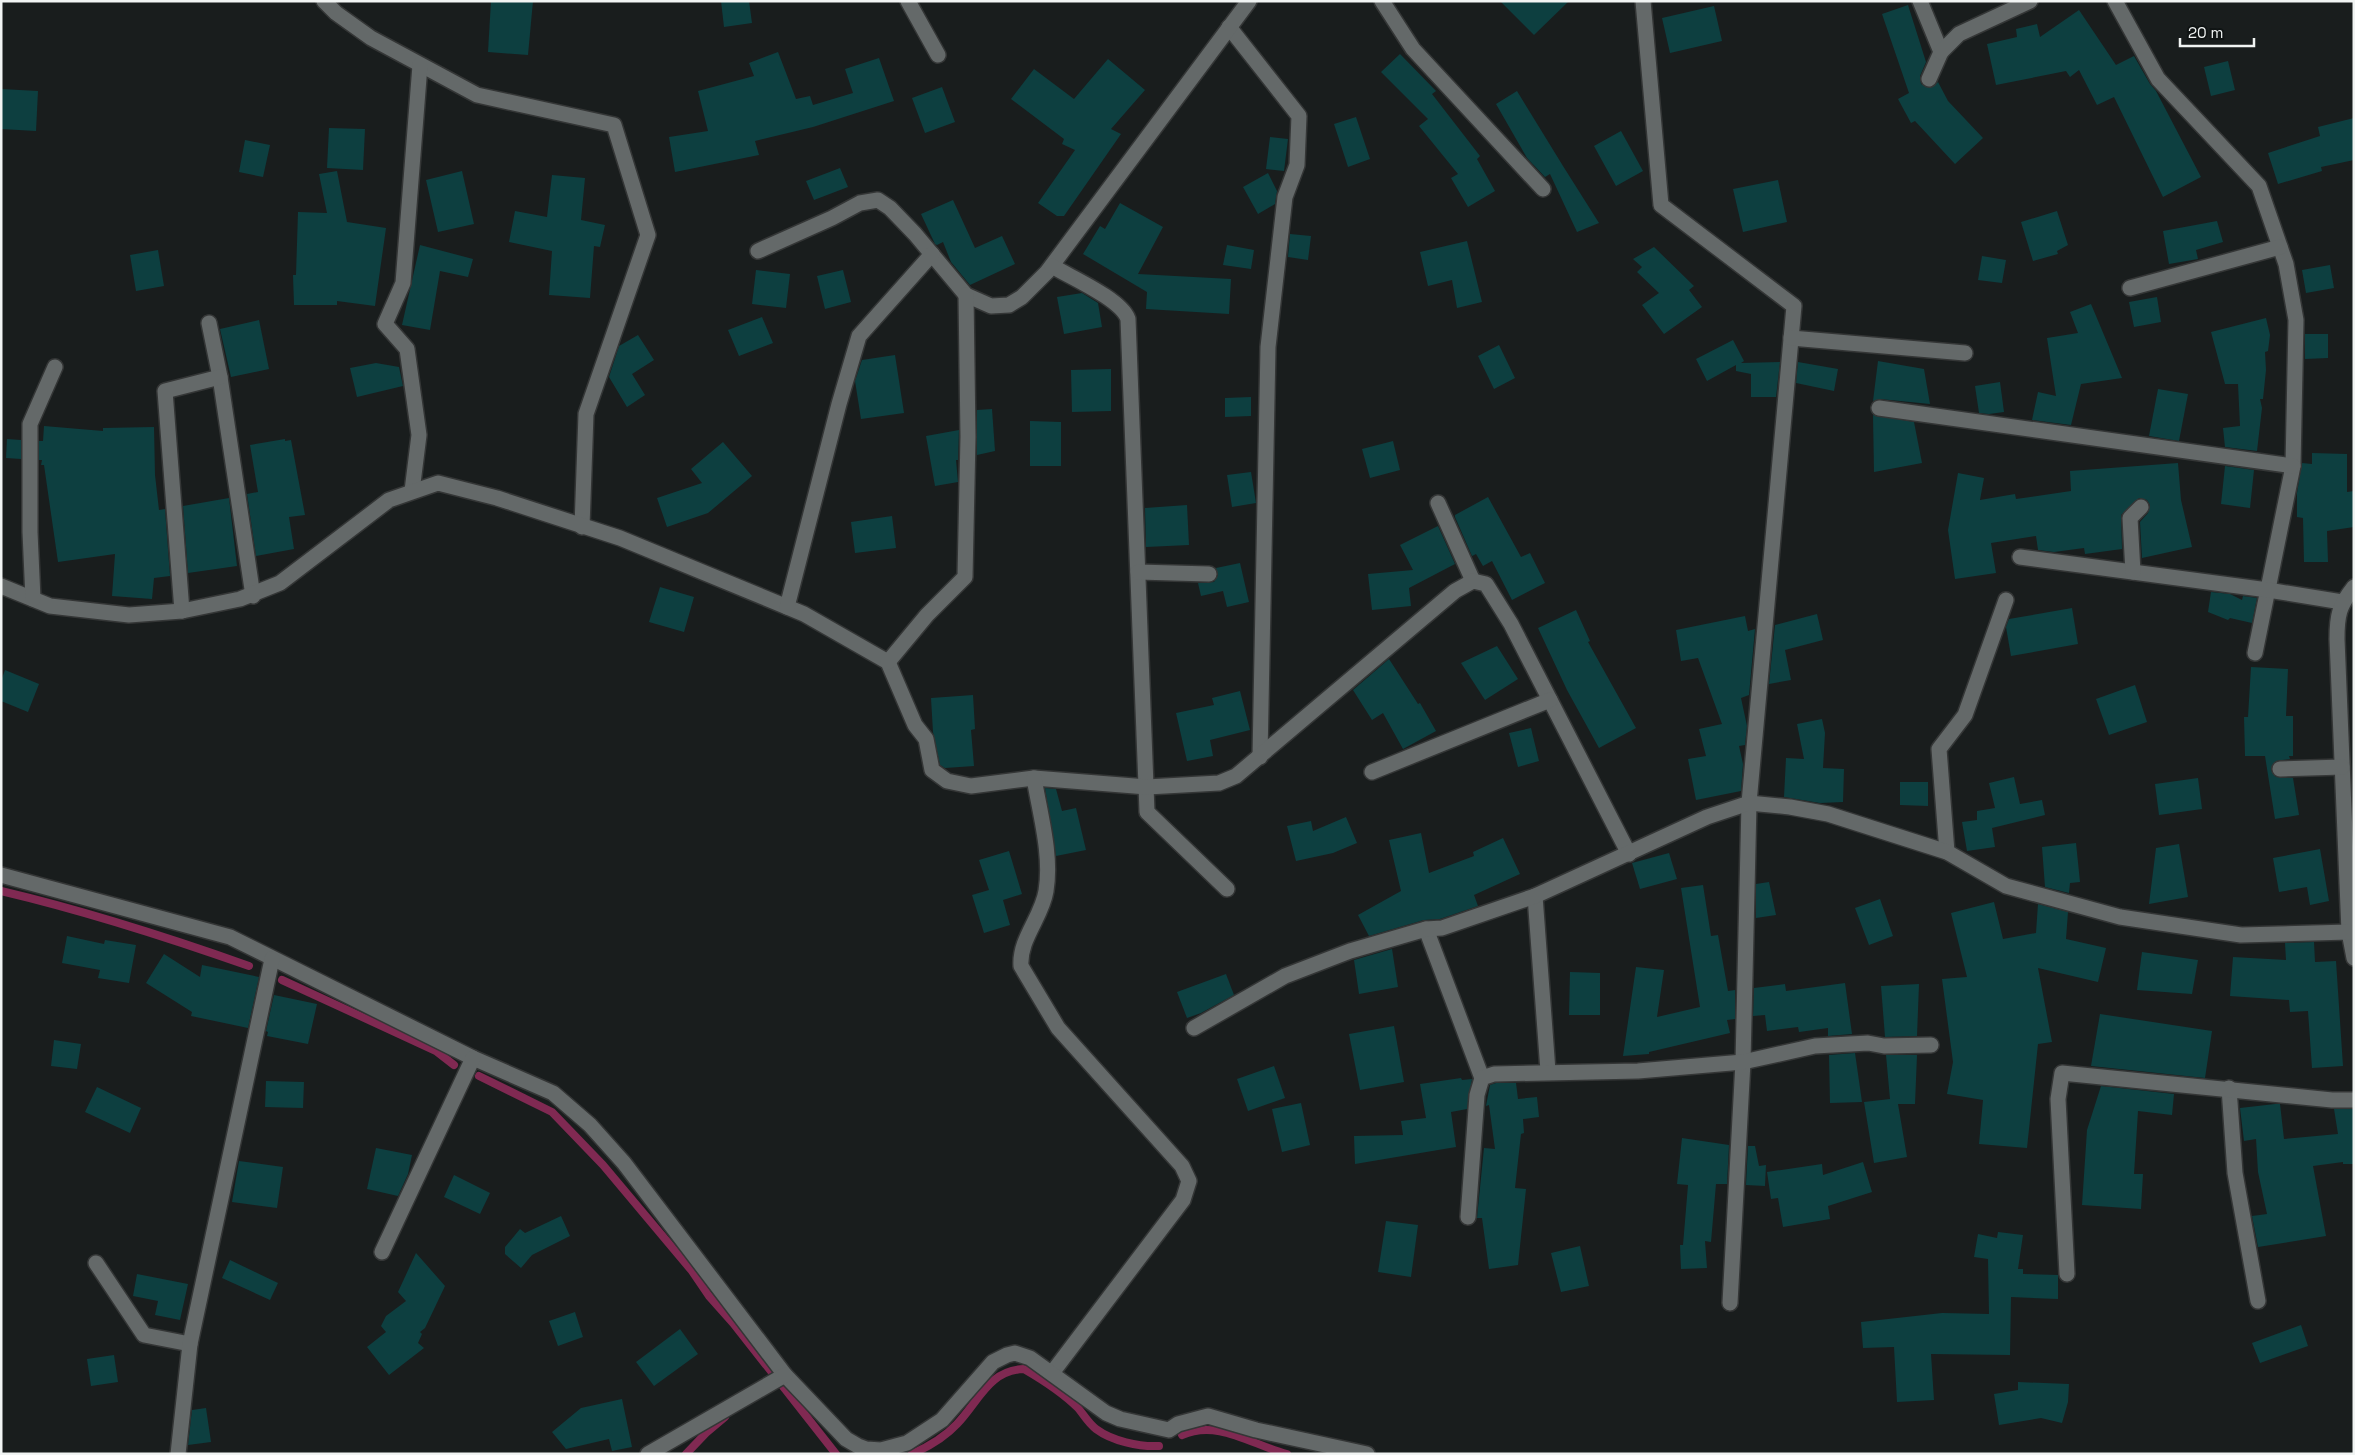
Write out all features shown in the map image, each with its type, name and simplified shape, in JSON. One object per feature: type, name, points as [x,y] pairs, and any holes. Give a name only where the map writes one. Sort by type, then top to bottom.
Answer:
[{"type":"street","points":[[324,1],[336,13],[371,38],[477,95],[614,125],[648,235],[586,414],[582,527]]},
{"type":"street","points":[[908,1],[938,55]]},
{"type":"street","points":[[758,251],[832,218],[860,203],[878,200],[890,208],[966,295],[992,306],[1009,305],[1022,297],[1052,266],[1249,1]]},
{"type":"street","points":[[1382,1],[1413,49],[1543,189]]},
{"type":"street","points":[[1642,1],[1661,205],[1794,306],[1749,803],[1743,1062],[1730,1303]]},
{"type":"street","points":[[1920,1],[1942,52]]},
{"type":"street","points":[[1928,79],[1942,52],[1959,34],[2030,1]]},
{"type":"street","points":[[2115,1],[2158,78],[2259,186],[2286,264],[2296,320],[2293,466],[2255,653]]},
{"type":"street","points":[[1229,27],[1299,116],[1297,165],[1285,197],[1268,348],[1260,757]]},
{"type":"street","points":[[412,491],[419,435],[407,349],[385,324],[403,283],[420,65]]},
{"type":"street","points":[[2130,288],[2280,248]]},
{"type":"street","points":[[787,607],[839,404],[860,336],[932,254]]},
{"type":"street","points":[[1052,266],[1115,303],[1126,313],[1128,319],[1148,787],[1147,812],[1227,889]]},
{"type":"street","points":[[888,662],[927,615],[965,577],[968,437],[966,295]]},
{"type":"street","points":[[209,323],[220,377],[253,596]]},
{"type":"street","points":[[1791,338],[1965,353]]},
{"type":"street","points":[[34,599],[30,532],[30,424],[55,367]]},
{"type":"street","points":[[182,611],[166,391],[220,377]]},
{"type":"street","points":[[1879,408],[2293,466]]},
{"type":"street","points":[[1,586],[50,606],[129,615],[182,611],[253,596],[280,583],[389,500],[438,483],[497,498],[620,538],[804,614],[888,662],[915,725],[926,739],[932,770],[947,781],[971,786],[1034,778],[1148,787],[1210,784],[1228,780],[1260,757],[1455,590],[1473,581],[1486,584],[1511,624],[1629,854]]},
{"type":"street","points":[[1438,503],[1473,581]]},
{"type":"street","points":[[2133,572],[2130,518],[2141,507]]},
{"type":"street","points":[[2020,557],[2268,590],[2342,602]]},
{"type":"street","points":[[1138,572],[1209,574]]},
{"type":"street","points":[[2354,587],[2342,602],[2337,619],[2349,932],[2354,958]]},
{"type":"street","points":[[1947,852],[1939,749],[1965,714],[2006,600]]},
{"type":"street","points":[[1372,772],[1550,700]]},
{"type":"street","points":[[2280,769],[2342,766]]},
{"type":"street","points":[[1034,778],[1049,869],[1046,894],[1023,946],[1020,956],[1021,966],[1058,1028],[1182,1166],[1189,1181],[1183,1200],[1052,1373]]},
{"type":"street","points":[[1194,1028],[1285,976],[1350,952],[1426,929],[1442,928],[1535,896],[1707,817],[1749,803],[1790,807],[1828,814],[1947,852],[2006,886],[2120,917],[2241,935],[2349,932]]},
{"type":"street","points":[[1,875],[230,937],[473,1058],[553,1093],[590,1125],[624,1163],[783,1376],[846,1439],[858,1446],[873,1450],[900,1447],[942,1420],[988,1367],[1006,1355],[1015,1353],[1025,1355],[1106,1413],[1131,1422],[1169,1430],[1178,1424],[1208,1416],[1256,1430],[1367,1454]]},
{"type":"street","points":[[1535,896],[1548,1071]]},
{"type":"street","points":[[1426,929],[1482,1078],[1477,1095],[1468,1217]]},
{"type":"street","points":[[178,1454],[190,1344],[272,958]]},
{"type":"street","points":[[1482,1078],[1494,1074],[1548,1071],[1638,1071],[1743,1062],[1815,1046],[1868,1043],[1884,1046],[1931,1045]]},
{"type":"street","points":[[382,1252],[473,1058]]},
{"type":"street","points":[[2067,1274],[2058,1099],[2062,1073],[2229,1088],[2332,1100],[2354,1100]]},
{"type":"street","points":[[2229,1088],[2235,1173],[2258,1301]]},
{"type":"street","points":[[96,1264],[144,1335],[190,1344]]},
{"type":"street","points":[[648,1454],[783,1376]]},
{"type":"building","points":[[491,1],[533,1],[528,55],[488,52]]},
{"type":"building","points":[[721,1],[749,1],[752,23],[724,27]]},
{"type":"building","points":[[1500,1],[1569,1],[1534,35]]},
{"type":"building","points":[[1908,5],[1926,62],[1920,76],[1921,84],[1930,88],[1938,82],[1948,101],[1983,138],[1955,164],[1915,121],[1911,123],[1898,99],[1909,93],[1882,14]]},
{"type":"building","points":[[1714,6],[1722,41],[1670,53],[1662,18]]},
{"type":"building","points":[[2079,10],[2116,65],[2134,56],[2156,91],[2201,177],[2163,197],[2114,97],[2097,105],[2079,70],[2070,77],[2066,71],[1996,85],[1987,44],[2017,37],[2016,29],[2037,24],[2040,37]]},
{"type":"building","points":[[778,52],[796,99],[810,96],[813,105],[853,93],[845,69],[879,58],[894,101],[813,127],[755,141],[759,155],[675,172],[669,137],[708,131],[698,91],[754,76],[749,63]]},
{"type":"building","points":[[1400,54],[1436,91],[1432,94],[1480,156],[1477,159],[1495,191],[1468,207],[1451,178],[1458,174],[1419,126],[1428,119],[1381,72]]},
{"type":"building","points":[[1108,59],[1145,90],[1111,129],[1121,134],[1064,216],[1057,216],[1038,203],[1075,150],[1062,144],[1064,139],[1011,99],[1034,69],[1074,99]]},
{"type":"building","points":[[2228,61],[2235,90],[2211,96],[2204,67]]},
{"type":"building","points":[[942,87],[955,122],[925,133],[912,98]]},
{"type":"building","points":[[1,89],[38,91],[36,131],[1,129]]},
{"type":"building","points":[[1517,91],[1599,223],[1577,232],[1550,174],[1545,177],[1527,158],[1496,104]]},
{"type":"building","points":[[1356,117],[1370,159],[1348,167],[1334,124]]},
{"type":"building","points":[[2354,118],[2354,160],[2321,167],[2322,171],[2278,184],[2268,153],[2320,136],[2318,127]]},
{"type":"building","points":[[329,128],[365,129],[363,170],[327,168]]},
{"type":"building","points":[[1621,131],[1643,171],[1616,186],[1594,146]]},
{"type":"building","points":[[1270,137],[1288,139],[1284,171],[1266,169]]},
{"type":"building","points":[[245,140],[270,145],[263,177],[239,172]]},
{"type":"building","points":[[840,168],[848,187],[814,200],[806,181]]},
{"type":"building","points":[[337,171],[347,222],[386,228],[375,306],[337,301],[337,305],[294,305],[293,275],[296,275],[298,212],[327,213],[319,174]]},
{"type":"building","points":[[462,171],[474,224],[438,232],[426,180]]},
{"type":"building","points":[[1268,173],[1277,191],[1275,204],[1258,214],[1243,187]]},
{"type":"building","points":[[552,175],[585,178],[581,220],[605,225],[600,247],[594,246],[590,298],[549,295],[552,251],[509,242],[515,211],[547,217]]},
{"type":"building","points":[[1778,180],[1787,222],[1743,232],[1733,189]]},
{"type":"building","points":[[953,200],[975,248],[1002,236],[1015,264],[970,285],[951,262],[943,242],[935,244],[921,214]]},
{"type":"building","points":[[1120,203],[1163,227],[1138,274],[1231,279],[1229,314],[1146,309],[1147,292],[1083,254],[1100,226],[1105,229]]},
{"type":"building","points":[[2057,211],[2068,245],[2057,251],[2058,254],[2033,261],[2021,222]]},
{"type":"building","points":[[2217,221],[2223,242],[2196,250],[2198,259],[2169,264],[2163,231]]},
{"type":"building","points":[[1290,234],[1311,236],[1308,260],[1288,257]]},
{"type":"building","points":[[1467,241],[1482,302],[1457,308],[1452,280],[1428,286],[1420,252]]},
{"type":"building","points":[[420,245],[473,259],[468,277],[440,271],[430,330],[402,325]]},
{"type":"building","points":[[1227,245],[1254,250],[1251,269],[1223,265]]},
{"type":"building","points":[[1654,247],[1694,286],[1689,290],[1702,307],[1664,334],[1642,305],[1659,293],[1637,272],[1642,267],[1633,259]]},
{"type":"building","points":[[158,250],[164,286],[136,291],[130,255]]},
{"type":"building","points":[[1982,256],[2006,260],[2002,283],[1978,280]]},
{"type":"building","points":[[2330,265],[2334,288],[2306,293],[2302,270]]},
{"type":"building","points":[[756,270],[790,274],[786,308],[752,304]]},
{"type":"building","points":[[843,270],[851,302],[825,309],[817,276]]},
{"type":"building","points":[[1082,293],[1098,303],[1102,327],[1064,334],[1057,297]]},
{"type":"building","points":[[2157,297],[2161,322],[2134,327],[2129,302]]},
{"type":"building","points":[[2091,304],[2122,378],[2081,384],[2071,425],[2032,420],[2038,392],[2056,396],[2047,338],[2078,333],[2070,312]]},
{"type":"building","points":[[762,317],[773,343],[739,356],[728,330]]},
{"type":"building","points":[[2266,318],[2270,335],[2268,351],[2265,352],[2266,370],[2263,399],[2260,399],[2262,408],[2257,451],[2225,447],[2223,428],[2240,426],[2238,384],[2225,384],[2211,332]]},
{"type":"building","points":[[259,320],[269,369],[231,377],[220,329]]},
{"type":"building","points":[[2305,334],[2328,334],[2328,358],[2305,359]]},
{"type":"building","points":[[638,335],[654,360],[632,374],[645,395],[627,407],[609,377],[619,346]]},
{"type":"building","points":[[1733,340],[1744,361],[1741,363],[1780,362],[1776,397],[1751,397],[1751,374],[1736,371],[1736,365],[1707,381],[1696,359]]},
{"type":"building","points":[[1499,345],[1515,378],[1494,389],[1478,356]]},
{"type":"building","points":[[895,355],[904,413],[861,419],[855,381],[862,360]]},
{"type":"building","points":[[1878,361],[1924,369],[1930,404],[1880,399],[1873,401]]},
{"type":"building","points":[[1798,362],[1838,369],[1834,391],[1796,383]]},
{"type":"building","points":[[376,363],[399,367],[403,386],[357,397],[350,368]]},
{"type":"building","points":[[1111,369],[1111,411],[1072,412],[1071,370]]},
{"type":"building","points":[[2000,382],[2004,412],[1979,413],[1975,386]]},
{"type":"building","points":[[2158,389],[2188,394],[2179,441],[2149,436]]},
{"type":"building","points":[[1251,397],[1251,416],[1225,417],[1225,398]]},
{"type":"building","points":[[992,409],[995,451],[977,455],[977,410]]},
{"type":"building","points":[[1873,415],[1914,422],[1922,463],[1874,472]]},
{"type":"building","points":[[1030,421],[1061,422],[1061,466],[1030,466]]},
{"type":"building","points":[[44,426],[103,431],[103,428],[154,427],[155,475],[159,510],[165,509],[170,576],[154,578],[152,599],[112,596],[115,554],[58,562],[44,465],[41,465],[42,460],[39,460],[39,441],[43,441]]},
{"type":"building","points":[[959,430],[958,460],[956,460],[958,482],[935,486],[926,436]]},
{"type":"building","points":[[7,439],[21,440],[21,459],[6,458]]},
{"type":"building","points":[[285,439],[285,441],[291,440],[305,515],[289,517],[294,549],[256,556],[247,494],[258,492],[250,445]]},
{"type":"building","points":[[1393,441],[1400,470],[1370,478],[1362,449]]},
{"type":"building","points":[[723,442],[752,476],[708,513],[667,527],[657,498],[702,483],[691,469]]},
{"type":"building","points":[[2312,453],[2347,454],[2347,492],[2354,491],[2354,527],[2327,531],[2328,562],[2304,562],[2303,518],[2297,517],[2297,493],[2302,463],[2312,464]]},
{"type":"building","points":[[2178,463],[2181,500],[2192,547],[2142,558],[2140,522],[2148,513],[2150,505],[2147,500],[2139,498],[2121,515],[2122,549],[2085,554],[2084,548],[2054,552],[2038,550],[2036,536],[1991,543],[1996,573],[1955,579],[1948,530],[1958,473],[1984,478],[1980,500],[2015,494],[2016,499],[2071,491],[2070,471]]},
{"type":"building","points":[[2225,466],[2254,470],[2250,508],[2221,504]]},
{"type":"building","points":[[1251,472],[1256,503],[1232,507],[1227,475]]},
{"type":"building","points":[[1488,497],[1521,557],[1530,553],[1545,583],[1512,600],[1492,561],[1483,566],[1476,554],[1472,556],[1455,517],[1455,515]]},
{"type":"building","points":[[229,498],[237,566],[188,573],[183,506]]},
{"type":"building","points":[[1187,505],[1189,545],[1146,547],[1145,508]]},
{"type":"building","points":[[892,516],[896,548],[855,553],[851,522]]},
{"type":"building","points":[[1438,526],[1455,564],[1409,588],[1411,606],[1372,610],[1368,574],[1413,570],[1400,545]]},
{"type":"building","points":[[1240,563],[1249,602],[1227,607],[1223,591],[1201,596],[1198,583],[1214,582],[1218,575],[1216,568]]},
{"type":"building","points":[[660,587],[694,597],[684,632],[649,622]]},
{"type":"building","points":[[2211,592],[2230,594],[2242,600],[2243,596],[2257,598],[2252,623],[2230,618],[2228,620],[2208,612]]},
{"type":"building","points":[[2072,608],[2078,644],[2011,656],[2006,627],[2009,619]]},
{"type":"building","points":[[1576,610],[1590,641],[1588,642],[1636,728],[1599,748],[1567,690],[1538,628]]},
{"type":"building","points":[[1817,614],[1823,640],[1785,650],[1791,680],[1769,684],[1775,625]]},
{"type":"building","points":[[1745,616],[1748,631],[1755,629],[1749,695],[1741,698],[1747,726],[1745,745],[1739,746],[1743,764],[1741,791],[1696,800],[1688,759],[1706,756],[1699,729],[1722,724],[1698,658],[1681,661],[1676,630]]},
{"type":"building","points":[[1497,646],[1518,679],[1485,700],[1461,663]]},
{"type":"building","points":[[1389,659],[1418,704],[1420,703],[1436,731],[1403,749],[1383,713],[1372,720],[1353,690]]},
{"type":"building","points":[[2251,667],[2288,669],[2286,716],[2293,716],[2293,756],[2289,756],[2290,759],[2276,761],[2271,770],[2276,777],[2293,778],[2299,815],[2275,819],[2265,756],[2245,756],[2244,717],[2248,717]]},
{"type":"building","points":[[5,670],[39,684],[28,712],[1,701],[1,681]]},
{"type":"building","points":[[2135,685],[2147,722],[2109,735],[2096,699]]},
{"type":"building","points":[[1240,691],[1250,730],[1210,740],[1213,756],[1187,761],[1176,713],[1214,705],[1212,698]]},
{"type":"building","points":[[973,695],[975,729],[971,730],[974,766],[945,768],[940,765],[933,732],[931,698]]},
{"type":"building","points":[[1822,719],[1825,733],[1823,768],[1844,769],[1843,802],[1820,803],[1784,797],[1786,758],[1804,759],[1797,724]]},
{"type":"building","points":[[1531,728],[1539,761],[1518,767],[1509,733]]},
{"type":"building","points":[[2014,777],[2020,804],[2042,800],[2045,815],[1992,828],[1995,847],[1967,851],[1962,822],[1977,820],[1977,811],[1995,808],[1989,783]]},
{"type":"building","points":[[2198,778],[2202,809],[2159,815],[2155,784]]},
{"type":"building","points":[[1900,782],[1928,782],[1928,806],[1900,805]]},
{"type":"building","points":[[1045,788],[1056,789],[1062,811],[1076,808],[1086,850],[1056,856]]},
{"type":"building","points":[[1346,817],[1357,843],[1333,853],[1296,861],[1287,826],[1311,821],[1313,831]]},
{"type":"building","points":[[1421,833],[1429,873],[1474,856],[1473,852],[1503,838],[1520,874],[1474,895],[1478,906],[1440,919],[1424,920],[1369,936],[1358,915],[1401,891],[1389,840]]},
{"type":"building","points":[[2076,843],[2080,882],[2070,883],[2069,893],[2045,887],[2042,847]]},
{"type":"building","points":[[2179,844],[2188,897],[2149,904],[2156,848]]},
{"type":"building","points":[[2320,849],[2329,901],[2310,905],[2307,887],[2279,892],[2273,858]]},
{"type":"building","points":[[1009,851],[1022,894],[1003,900],[1010,925],[984,933],[972,895],[989,890],[979,860]]},
{"type":"building","points":[[1669,853],[1677,879],[1640,889],[1632,863]]},
{"type":"building","points":[[1769,882],[1776,915],[1756,918],[1756,884]]},
{"type":"building","points":[[1703,885],[1711,936],[1718,935],[1728,991],[1735,990],[1735,1019],[1727,1020],[1730,1033],[1649,1052],[1649,1054],[1623,1056],[1636,967],[1664,970],[1657,1017],[1700,1007],[1681,888]]},
{"type":"building","points":[[1880,899],[1893,936],[1869,945],[1855,908]]},
{"type":"building","points":[[1994,902],[2003,939],[2036,933],[2038,904],[2068,912],[2066,939],[2106,948],[2098,982],[2038,968],[2052,1042],[2038,1044],[2027,1148],[1979,1144],[1983,1100],[1947,1094],[1953,1062],[1942,979],[1967,977],[1951,913]]},
{"type":"building","points":[[67,936],[104,944],[105,940],[136,945],[129,983],[98,978],[100,970],[62,963]]},
{"type":"building","points":[[2314,942],[2315,962],[2336,961],[2343,1066],[2312,1068],[2308,1011],[2290,1012],[2289,1000],[2230,996],[2233,957],[2286,960],[2285,943]]},
{"type":"building","points":[[1392,949],[1398,987],[1359,994],[1354,960]]},
{"type":"building","points":[[2142,952],[2198,960],[2192,994],[2137,990]]},
{"type":"building","points":[[164,954],[200,977],[202,965],[259,977],[248,1028],[191,1016],[192,1012],[146,983]]},
{"type":"building","points":[[1570,972],[1600,973],[1600,1015],[1569,1015]]},
{"type":"building","points":[[1226,974],[1234,995],[1201,1013],[1187,1018],[1177,992]]},
{"type":"building","points":[[1845,983],[1852,1034],[1828,1036],[1828,1028],[1799,1032],[1798,1027],[1767,1031],[1765,1015],[1753,1016],[1754,988],[1785,984],[1786,991]]},
{"type":"building","points":[[1919,984],[1917,1036],[1885,1037],[1881,986]]},
{"type":"building","points":[[274,995],[317,1004],[308,1044],[267,1036],[268,1032],[266,1031]]},
{"type":"building","points":[[2100,1014],[2212,1031],[2205,1078],[2091,1066]]},
{"type":"building","points":[[1394,1026],[1404,1082],[1360,1090],[1349,1034]]},
{"type":"building","points":[[54,1040],[81,1044],[77,1069],[51,1066]]},
{"type":"building","points":[[1855,1053],[1862,1102],[1830,1103],[1829,1055]]},
{"type":"building","points":[[1886,1055],[1917,1055],[1915,1104],[1898,1104],[1907,1157],[1874,1163],[1864,1102],[1890,1099]]},
{"type":"building","points":[[1274,1066],[1285,1098],[1248,1111],[1237,1079]]},
{"type":"building","points":[[1461,1078],[1462,1080],[1472,1079],[1467,1109],[1451,1112],[1456,1147],[1355,1164],[1354,1136],[1403,1135],[1401,1121],[1426,1118],[1420,1084]]},
{"type":"building","points":[[266,1081],[304,1082],[303,1108],[265,1107]]},
{"type":"building","points":[[1496,1083],[1516,1083],[1518,1099],[1537,1097],[1539,1117],[1523,1119],[1524,1133],[1521,1134],[1515,1188],[1526,1189],[1518,1265],[1489,1269],[1482,1218],[1477,1218],[1484,1148],[1495,1149],[1489,1105],[1486,1106],[1490,1085]]},
{"type":"building","points":[[2101,1086],[2174,1094],[2172,1115],[2138,1111],[2134,1174],[2143,1174],[2141,1209],[2082,1205],[2087,1130]]},
{"type":"building","points":[[97,1087],[141,1108],[130,1133],[85,1112]]},
{"type":"building","points":[[1301,1103],[1310,1145],[1282,1152],[1272,1109]]},
{"type":"building","points":[[2280,1104],[2284,1139],[2338,1134],[2334,1109],[2354,1109],[2354,1164],[2343,1164],[2343,1162],[2313,1166],[2326,1236],[2258,1247],[2252,1216],[2267,1214],[2258,1172],[2256,1139],[2244,1141],[2240,1108]]},
{"type":"building","points":[[1682,1138],[1729,1145],[1727,1184],[1716,1184],[1711,1242],[1705,1241],[1707,1268],[1681,1269],[1680,1245],[1683,1245],[1688,1185],[1677,1184]]},
{"type":"building","points":[[1748,1146],[1755,1146],[1759,1166],[1766,1165],[1765,1186],[1746,1185]]},
{"type":"building","points":[[376,1148],[412,1155],[408,1174],[398,1196],[367,1189]]},
{"type":"building","points":[[239,1161],[283,1167],[277,1208],[232,1202]]},
{"type":"building","points":[[1863,1162],[1872,1192],[1828,1206],[1830,1219],[1783,1227],[1778,1198],[1771,1199],[1767,1172],[1822,1164],[1823,1175]]},
{"type":"building","points":[[454,1175],[490,1193],[480,1214],[444,1197]]},
{"type":"building","points":[[561,1216],[570,1236],[532,1255],[521,1268],[505,1254],[505,1247],[520,1229],[525,1233]]},
{"type":"building","points":[[1386,1221],[1418,1225],[1411,1277],[1378,1272]]},
{"type":"building","points":[[1998,1232],[2023,1235],[2018,1269],[2023,1269],[2023,1274],[2058,1275],[2058,1299],[2011,1297],[2010,1355],[1931,1354],[1934,1400],[1897,1402],[1894,1347],[1863,1348],[1861,1322],[1942,1313],[1989,1314],[1988,1259],[1974,1257],[1978,1234],[1997,1238]]},
{"type":"building","points":[[1580,1246],[1589,1286],[1561,1292],[1551,1253]]},
{"type":"building","points":[[416,1253],[445,1286],[425,1328],[420,1332],[422,1334],[418,1343],[424,1348],[389,1375],[367,1347],[386,1332],[381,1326],[386,1316],[406,1301],[398,1292]]},
{"type":"building","points":[[230,1260],[278,1283],[270,1300],[222,1278]]},
{"type":"building","points":[[137,1274],[188,1284],[180,1320],[155,1315],[158,1301],[133,1296]]},
{"type":"building","points":[[575,1312],[583,1337],[558,1346],[549,1321]]},
{"type":"building","points":[[2301,1325],[2308,1346],[2260,1363],[2252,1343]]},
{"type":"building","points":[[680,1329],[698,1354],[654,1386],[636,1362]]},
{"type":"building","points":[[114,1355],[118,1382],[91,1386],[87,1359]]},
{"type":"building","points":[[2018,1382],[2069,1384],[2068,1402],[2062,1423],[2041,1418],[1999,1425],[1994,1394],[2018,1390]]},
{"type":"building","points":[[622,1399],[632,1447],[612,1451],[609,1439],[566,1449],[552,1432],[581,1408]]},
{"type":"building","points":[[206,1408],[211,1442],[188,1445],[192,1410]]},
{"type":"waterway","points":[[1,891],[126,925],[249,966]]},
{"type":"waterway","points":[[282,980],[436,1051],[454,1065]]},
{"type":"waterway","points":[[479,1076],[552,1112],[603,1165],[692,1271],[709,1296],[733,1323],[836,1454]]},
{"type":"waterway","points":[[912,1454],[925,1448],[952,1429],[993,1381],[1012,1371],[1024,1369],[1065,1397],[1078,1408],[1093,1427],[1102,1433],[1126,1442],[1159,1446]]},
{"type":"waterway","points":[[686,1454],[725,1417]]},
{"type":"waterway","points":[[1182,1435],[1195,1431],[1209,1430],[1222,1432],[1287,1454]]}]
